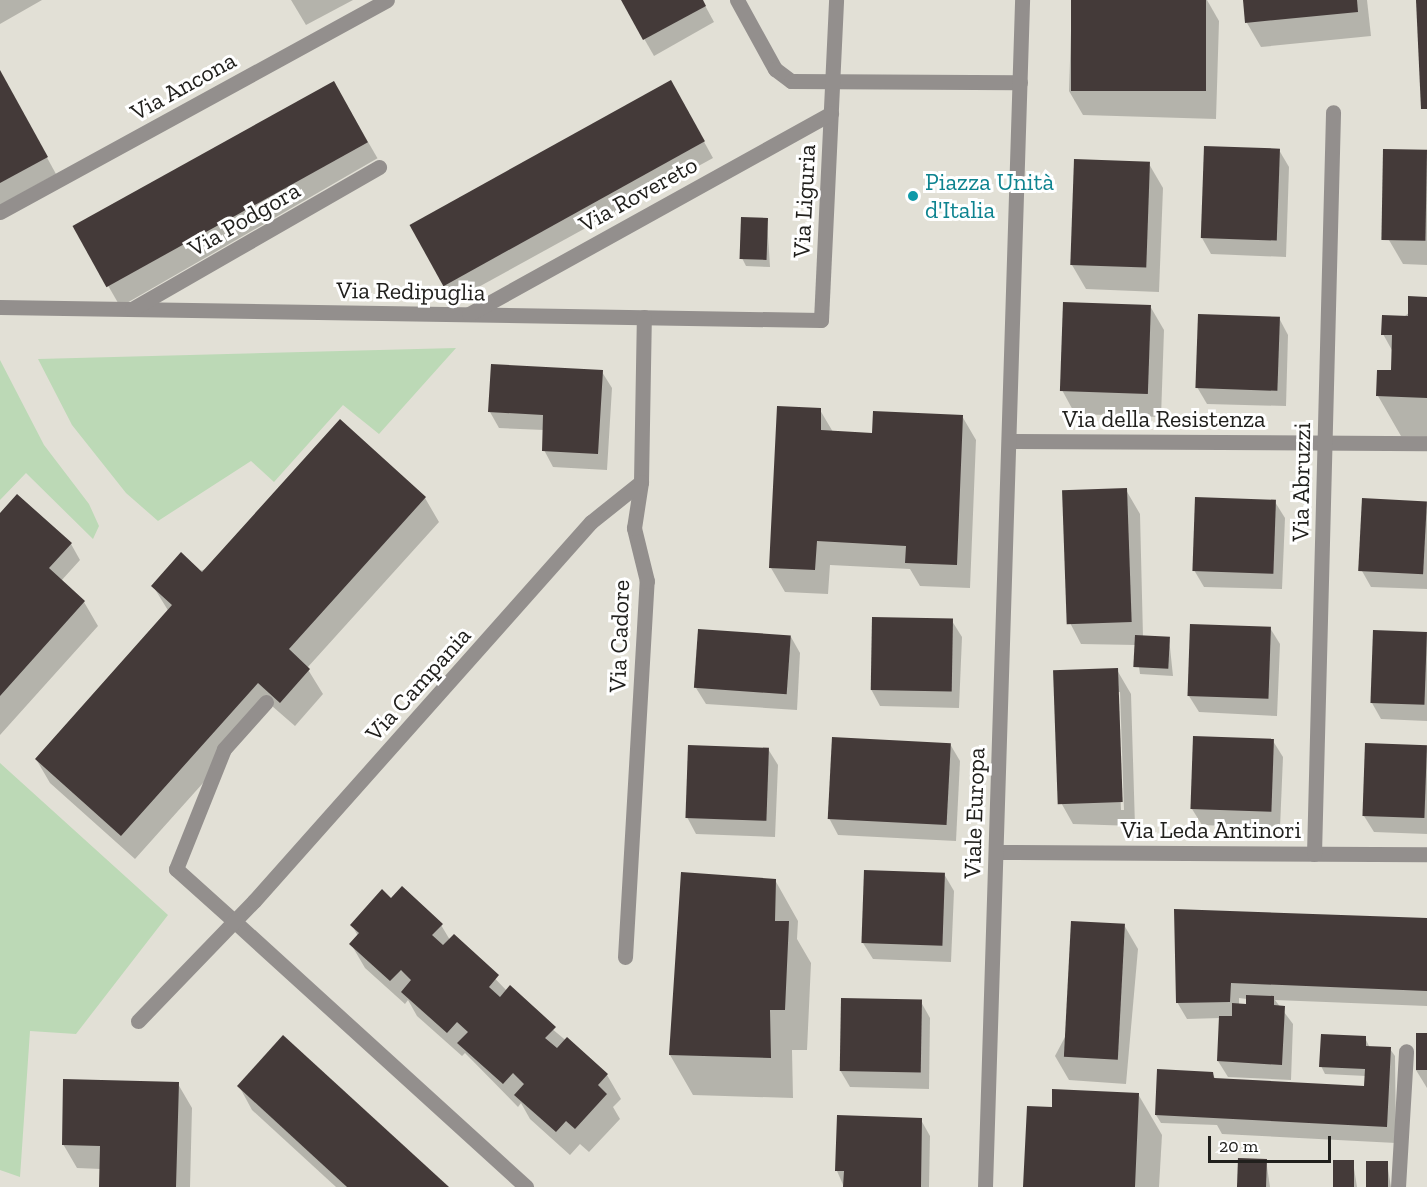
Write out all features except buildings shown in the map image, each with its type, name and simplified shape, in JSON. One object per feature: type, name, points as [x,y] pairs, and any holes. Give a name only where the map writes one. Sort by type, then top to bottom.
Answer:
[{"type":"street","name":"Via Ancona","points":[[0,212],[387,0]]},
{"type":"street","points":[[737,0],[775,69],[791,81],[832,83],[1020,82]]},
{"type":"street","name":"Via Liguria","points":[[821,320],[836,0]]},
{"type":"street","points":[[1009,441],[1022,0]]},
{"type":"street","name":"Via Abruzzi","points":[[1314,854],[1333,112]]},
{"type":"street","name":"Via Rovereto","points":[[468,315],[831,113]]},
{"type":"street","name":"Via Podgora","points":[[131,309],[379,167]]},
{"type":"street","name":"Via Redipuglia","points":[[0,307],[821,320]]},
{"type":"street","name":"Via Cadore","points":[[625,957],[647,581],[634,528],[641,482],[644,317]]},
{"type":"street","name":"Via della Resistenza","points":[[1009,441],[1427,443]]},
{"type":"street","name":"Viale Europa","points":[[985,1187],[1009,441]]},
{"type":"street","name":"Via Campania","points":[[138,1021],[234,921],[591,522],[641,482]]},
{"type":"street","points":[[266,702],[224,749],[176,869],[526,1187]]},
{"type":"street","name":"Via Leda Antinori","points":[[996,852],[1427,854]]},
{"type":"street","points":[[1398,1187],[1406,1051]]},
{"type":"green space","points":[[456,348],[379,434],[343,405],[274,482],[251,461],[158,521],[126,493],[72,425],[38,359]]},
{"type":"green space","points":[[0,360],[44,445],[89,504],[99,526],[93,539],[26,473],[0,500]]},
{"type":"green space","points":[[0,763],[168,915],[76,1034],[30,1031],[20,1177],[0,1170]]},
{"type":"place","name":"Piazza Unità d'Italia","points":[[913,196]]}]
